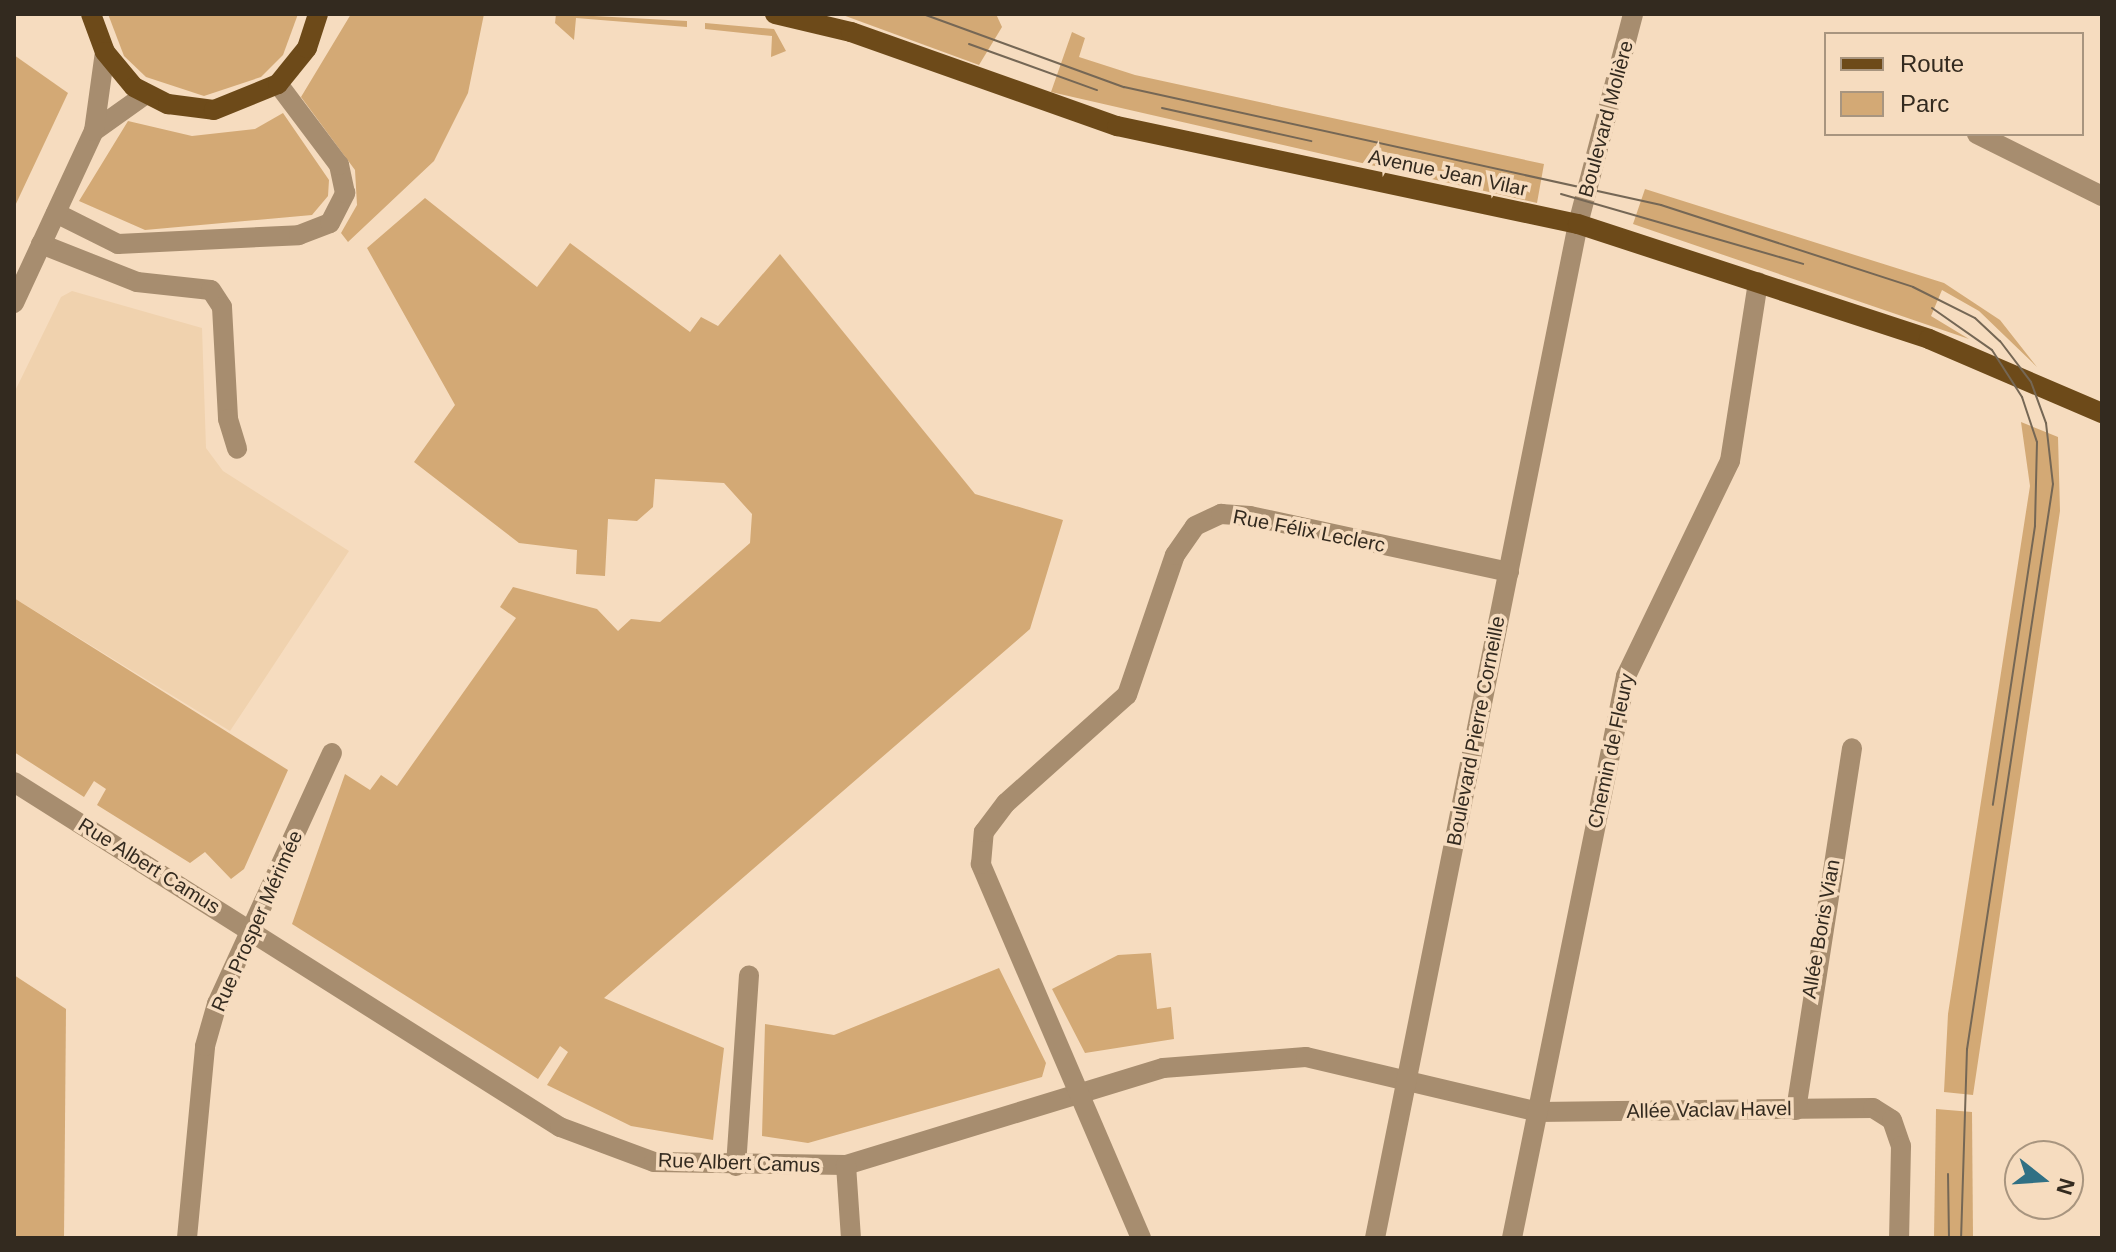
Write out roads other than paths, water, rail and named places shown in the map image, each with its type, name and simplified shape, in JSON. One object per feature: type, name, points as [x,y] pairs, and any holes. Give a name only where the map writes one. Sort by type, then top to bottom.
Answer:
[{"type":"main road","points":[[91,14],[105,52],[146,94],[214,110],[278,84],[322,18]]},
{"type":"main road","name":"Avenue Jean Vilar","points":[[775,14],[837,27],[1117,126],[1578,224],[1929,339],[2102,413]]},
{"type":"street","name":"Boulevard Molière","points":[[1578,224],[1633,14]]},
{"type":"street","points":[[14,303],[94,131],[105,52]]},
{"type":"street","points":[[56,213],[118,244],[299,235],[330,223],[345,193],[339,165],[278,84]]},
{"type":"street","points":[[94,131],[146,94]]},
{"type":"street","points":[[1981,136],[2102,196]]},
{"type":"street","name":"Boulevard Pierre Corneille","points":[[1375,1238],[1578,224]]},
{"type":"street","points":[[41,244],[137,282],[211,290],[222,307],[228,419],[237,449]]},
{"type":"street","name":"Chemin de Fleury","points":[[1512,1238],[1626,676],[1730,461],[1758,282]]},
{"type":"street","name":"Rue Félix Leclerc","points":[[1141,1238],[981,864],[984,832],[1006,803],[1127,695],[1175,555],[1195,526],[1221,514],[1250,516],[1509,572]]},
{"type":"street","name":"Allée Boris Vian","points":[[1796,1110],[1852,748]]},
{"type":"street","name":"Rue Prosper Mérimée","points":[[187,1238],[205,1046],[252,930],[332,753]]},
{"type":"street","name":"Rue Albert Camus","points":[[14,782],[560,1127],[654,1162],[736,1166],[846,1165],[1080,1090],[1213,1059],[1306,1057],[1408,1079]]},
{"type":"street","points":[[736,1166],[749,975]]},
{"type":"street","name":"Allée Vaclav Havel","points":[[1408,1079],[1538,1112],[1873,1108],[1892,1120],[1902,1160],[1899,1238]]},
{"type":"street","points":[[846,1165],[851,1238]]},
{"type":"tram line","points":[[923,14],[1124,87],[1661,205],[1913,287],[1975,318],[2000,341],[2031,382],[2046,423],[2053,484],[1967,1049],[1961,1238]]},
{"type":"tram line","points":[[969,44],[1097,90]]},
{"type":"tram line","points":[[1162,108],[1311,141]]},
{"type":"tram line","points":[[1561,194],[1803,264]]},
{"type":"tram line","points":[[1932,308],[1992,350],[2022,397],[2037,442],[2035,526],[1993,805]]},
{"type":"tram line","points":[[1948,1174],[1949,1238]]}]
